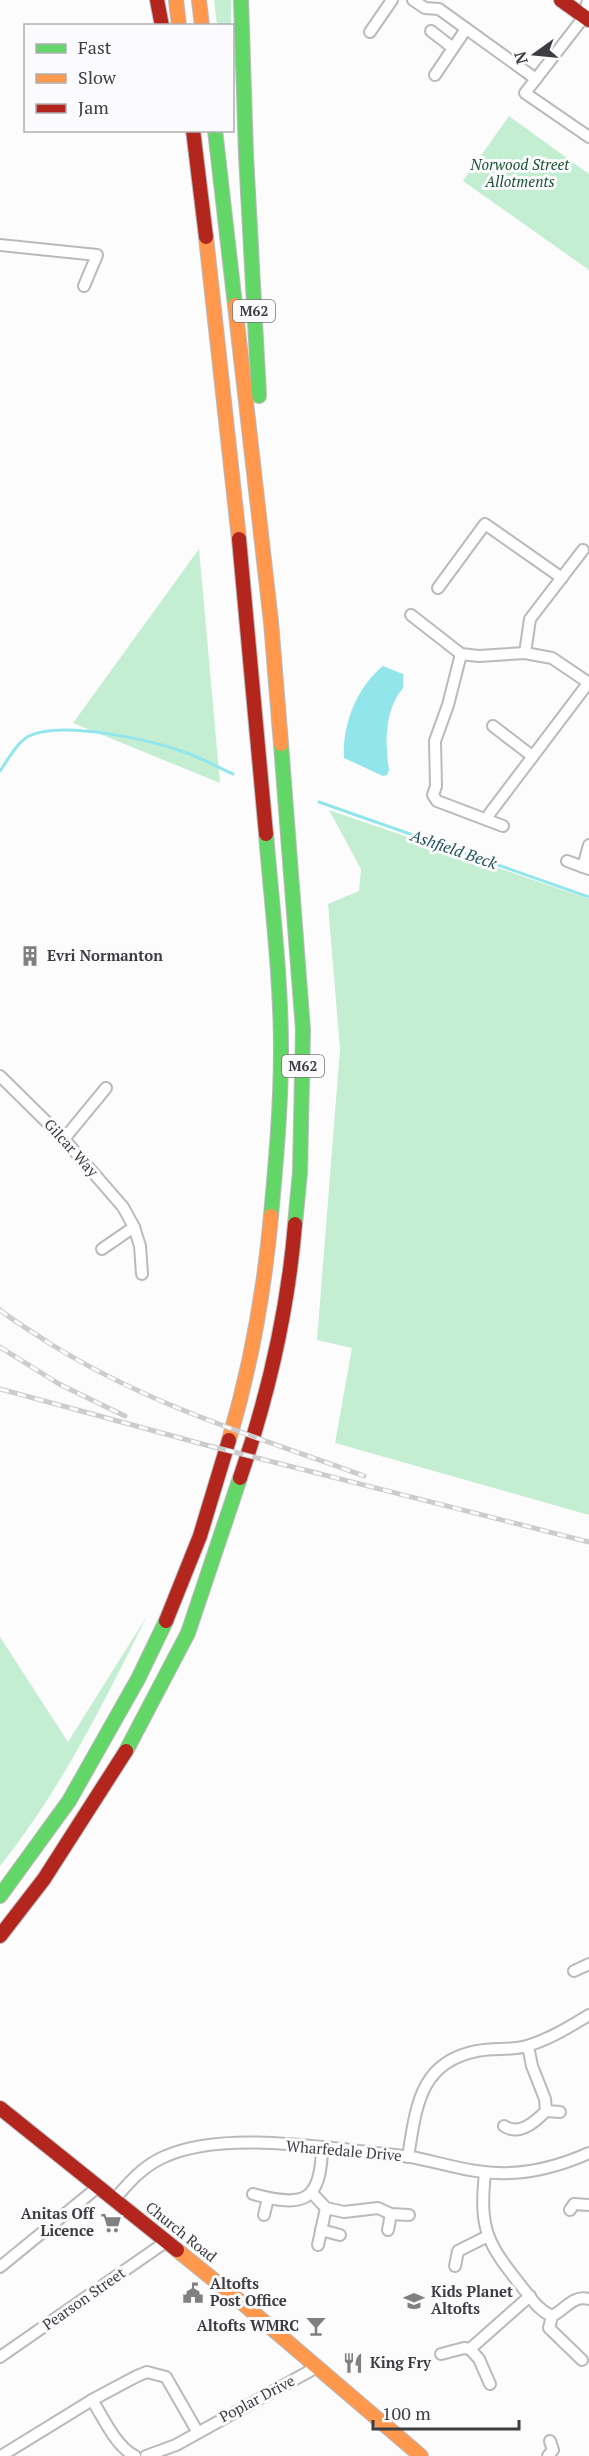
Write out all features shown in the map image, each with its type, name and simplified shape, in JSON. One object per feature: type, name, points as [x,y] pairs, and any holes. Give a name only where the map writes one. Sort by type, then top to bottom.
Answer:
[{"type":"main road","points":[[157,0],[162,24]]},
{"type":"main road","points":[[176,0],[179,24]]},
{"type":"main road","points":[[199,0],[202,24]]},
{"type":"main road","name":"M62","points":[[0,1936],[44,1879],[125,1752],[188,1633],[256,1431],[273,1358],[292,1249],[298,1194],[303,1103],[303,1030],[271,622],[245,143],[240,0]]},
{"type":"main road","points":[[561,0],[586,18]]},
{"type":"main road","name":"M62","points":[[183,132],[207,244]]},
{"type":"main road","name":"M62","points":[[0,1896],[69,1801],[138,1679],[167,1619],[200,1536],[242,1397],[257,1331],[268,1251],[280,1115],[281,1049],[278,975],[250,644],[193,132]]},
{"type":"main road","name":"M62","points":[[216,132],[271,622]]},
{"type":"main road","name":"Church Road","points":[[0,2108],[167,2241],[421,2456]]},
{"type":"street","points":[[370,33],[392,0]]},
{"type":"street","points":[[413,0],[425,8],[439,9],[536,79]]},
{"type":"street","points":[[588,0],[586,18],[525,93],[589,137]]},
{"type":"street","points":[[435,75],[466,29]]},
{"type":"street","points":[[431,31],[453,48]]},
{"type":"street","points":[[0,245],[96,255],[84,286]]},
{"type":"street","points":[[438,588],[485,524],[562,578]]},
{"type":"street","points":[[525,652],[530,619],[583,550]]},
{"type":"street","points":[[411,615],[461,654],[479,656],[525,652],[552,658],[589,683],[532,756],[487,820]]},
{"type":"street","points":[[461,654],[448,705],[435,741],[436,786],[433,795],[437,801],[503,826]]},
{"type":"street","points":[[493,726],[532,756]]},
{"type":"street","points":[[567,861],[586,868],[589,845]]},
{"type":"street","name":"Gilcar Way","points":[[0,1076],[64,1138],[123,1208],[134,1227],[140,1246],[142,1274]]},
{"type":"street","points":[[64,1138],[106,1088]]},
{"type":"street","points":[[102,1249],[134,1227]]},
{"type":"street","points":[[574,1971],[589,1964]]},
{"type":"street","points":[[408,2157],[419,2100],[428,2080],[437,2070],[459,2055],[479,2050],[528,2046],[555,2035],[589,2014]]},
{"type":"street","points":[[528,2046],[536,2079],[545,2099],[546,2111]]},
{"type":"street","points":[[509,2133],[524,2127],[546,2111],[560,2112]]},
{"type":"street","name":"Wharfedale Drive","points":[[114,2200],[136,2174],[164,2156],[188,2148],[243,2143],[322,2147],[408,2157],[485,2172],[510,2173],[545,2168],[589,2153]]},
{"type":"street","points":[[253,2194],[293,2200],[312,2193],[318,2183],[322,2147]]},
{"type":"street","points":[[485,2172],[483,2196],[488,2236],[497,2256],[544,2313],[552,2316]]},
{"type":"street","points":[[0,2267],[63,2218],[98,2187]]},
{"type":"street","points":[[312,2193],[326,2208],[344,2212],[378,2208],[391,2214],[409,2216]]},
{"type":"street","points":[[264,2215],[268,2198]]},
{"type":"street","points":[[572,2204],[589,2205]]},
{"type":"street","points":[[318,2245],[326,2208]]},
{"type":"street","points":[[388,2230],[391,2214]]},
{"type":"street","points":[[321,2230],[340,2235]]},
{"type":"street","points":[[452,2260],[458,2251],[488,2236]]},
{"type":"street","name":"Pearson Street","points":[[0,2357],[167,2241]]},
{"type":"street","points":[[470,2349],[530,2296]]},
{"type":"street","points":[[582,2360],[549,2328],[552,2316],[572,2301],[582,2297],[589,2299]]},
{"type":"street","points":[[441,2354],[464,2348],[470,2349],[479,2359],[490,2384]]},
{"type":"street","name":"Poplar Drive","points":[[146,2456],[176,2445],[197,2431],[317,2367]]},
{"type":"street","points":[[1,2456],[92,2400],[147,2372],[166,2377],[197,2431]]},
{"type":"street","points":[[92,2400],[121,2444],[128,2453],[135,2456]]},
{"type":"street","points":[[176,2445],[181,2456]]},
{"type":"green space","points":[[214,0],[231,0],[231,24],[217,24]]},
{"type":"green space","name":"Norwood Street Allotments","points":[[509,116],[589,174],[589,270],[463,181]]},
{"type":"green space","points":[[199,549],[220,783],[73,723]]},
{"type":"green space","points":[[329,810],[589,899],[589,1515],[335,1443],[352,1348],[317,1340],[340,1049],[328,904],[359,891],[361,869]]},
{"type":"green space","points":[[147,1616],[98,1713],[62,1776],[0,1866],[0,1637],[68,1742]]},
{"type":"water","points":[[383,666],[403,674],[403,688],[389,717],[387,749],[389,770],[387,775],[383,776],[344,758],[344,745],[353,708],[366,685]]},
{"type":"waterway","name":"Ashfield Beck","points":[[0,771],[24,739],[44,732],[63,730],[108,734],[172,748],[205,760],[233,774]]},
{"type":"waterway","name":"Ashfield Beck","points":[[319,802],[589,897]]},
{"type":"railway","points":[[0,1310],[49,1343],[125,1385],[203,1418],[364,1476]]},
{"type":"railway","points":[[0,1347],[59,1384],[125,1416]]},
{"type":"railway","points":[[0,1389],[206,1445],[589,1542]]},
{"type":"traffic: fast","points":[[241,0],[246,155],[259,396]]},
{"type":"traffic: fast","points":[[215,132],[235,305]]},
{"type":"traffic: fast","points":[[281,744],[303,1030],[300,1172],[295,1224]]},
{"type":"traffic: fast","points":[[266,834],[281,1023],[279,1113],[271,1216]]},
{"type":"traffic: fast","points":[[126,1751],[188,1633],[240,1478]]},
{"type":"traffic: fast","points":[[0,1896],[69,1801],[138,1679],[166,1621]]},
{"type":"traffic: slow","points":[[176,0],[179,24]]},
{"type":"traffic: slow","points":[[199,0],[202,24]]},
{"type":"traffic: slow","points":[[206,237],[239,539]]},
{"type":"traffic: slow","points":[[235,305],[271,622],[281,744]]},
{"type":"traffic: slow","points":[[229,1440],[256,1329],[271,1216]]},
{"type":"traffic: slow","points":[[177,2250],[421,2456]]},
{"type":"traffic: jam","points":[[157,0],[162,24]]},
{"type":"traffic: jam","points":[[561,0],[589,20]]},
{"type":"traffic: jam","points":[[193,132],[206,237]]},
{"type":"traffic: jam","points":[[239,539],[266,834]]},
{"type":"traffic: jam","points":[[240,1478],[268,1384],[282,1320],[295,1224]]},
{"type":"traffic: jam","points":[[166,1621],[200,1536],[229,1440]]},
{"type":"traffic: jam","points":[[0,1936],[44,1879],[126,1751]]},
{"type":"traffic: jam","points":[[0,2108],[177,2250]]},
{"type":"place","name":"Evri Normanton","points":[[30,956]]},
{"type":"place","name":"Anitas Off Licence","points":[[111,2223]]},
{"type":"place","name":"Altofts Post Office","points":[[193,2293]]},
{"type":"place","name":"Kids Planet Altofts","points":[[414,2301]]},
{"type":"place","name":"Altofts WMRC","points":[[316,2326]]},
{"type":"place","name":"King Fry","points":[[353,2363]]}]
